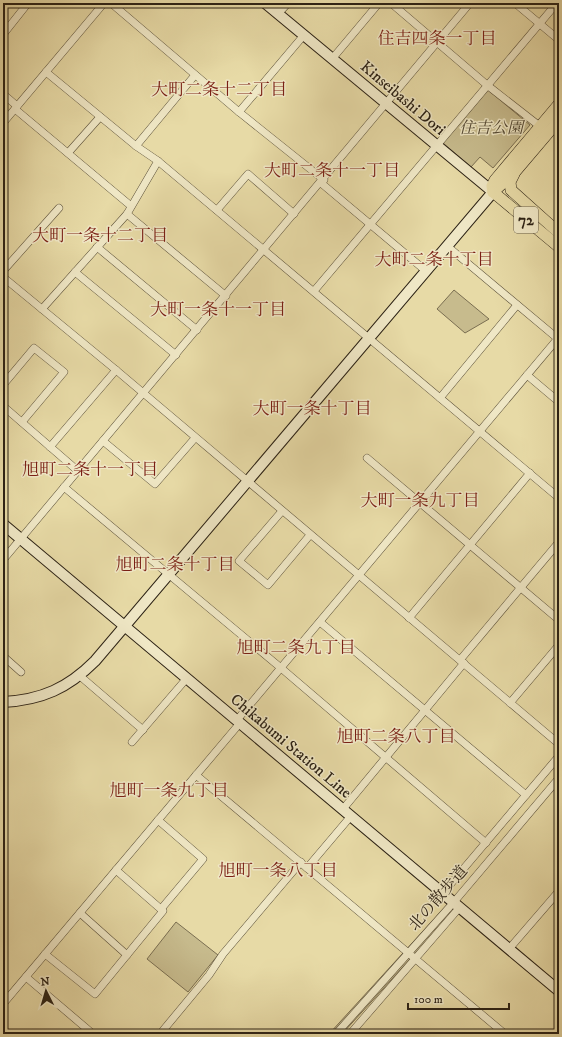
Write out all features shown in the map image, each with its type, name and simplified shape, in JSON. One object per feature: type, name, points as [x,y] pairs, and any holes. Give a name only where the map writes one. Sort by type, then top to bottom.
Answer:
[{"type":"main road","points":[[493,192],[514,173],[544,130],[559,104]]},
{"type":"main road","points":[[493,192],[492,186],[495,180],[544,130],[559,120]]},
{"type":"main road","name":"72","points":[[514,173],[510,182],[511,190],[559,233]]},
{"type":"main road","name":"72","points":[[493,192],[516,196]]},
{"type":"main road","name":"Kinseibashi Dori","points":[[493,192],[559,247]]},
{"type":"street","points":[[3,30],[5,32],[28,3]]},
{"type":"street","points":[[3,123],[104,3]]},
{"type":"street","points":[[111,3],[322,182],[370,225],[426,271]]},
{"type":"street","name":"Kinseibashi Dori","points":[[265,3],[493,192]]},
{"type":"street","points":[[278,14],[288,3]]},
{"type":"street","points":[[332,59],[379,3]]},
{"type":"street","points":[[391,3],[487,85],[544,130]]},
{"type":"street","points":[[3,560],[322,182],[470,3]]},
{"type":"street","points":[[516,3],[559,40]]},
{"type":"street","points":[[314,291],[557,3]]},
{"type":"street","points":[[239,112],[304,35]]},
{"type":"street","points":[[46,72],[136,146],[158,160],[264,251],[314,291],[559,498]]},
{"type":"street","points":[[136,146],[195,75]]},
{"type":"street","points":[[3,94],[68,153],[131,206]]},
{"type":"street","points":[[68,153],[100,116]]},
{"type":"street","points":[[42,309],[127,214],[158,160]]},
{"type":"street","points":[[217,210],[248,174],[294,214]]},
{"type":"street","points":[[3,702],[36,698],[71,682],[80,676],[125,626],[493,192]]},
{"type":"street","points":[[3,271],[59,208]]},
{"type":"street","points":[[127,214],[226,296]]},
{"type":"street","points":[[3,1004],[196,775],[281,668],[558,338],[447,246]]},
{"type":"street","points":[[97,247],[197,330]]},
{"type":"street","points":[[75,272],[176,355]]},
{"type":"street","points":[[3,277],[116,370],[559,744]]},
{"type":"street","points":[[440,398],[517,305]]},
{"type":"street","points":[[3,385],[34,348],[64,372],[22,422]]},
{"type":"street","points":[[50,447],[116,370]]},
{"type":"street","points":[[527,375],[559,402]]},
{"type":"street","points":[[3,406],[78,471]]},
{"type":"street","points":[[103,441],[155,484],[195,438]]},
{"type":"street","points":[[367,458],[469,546],[559,620]]},
{"type":"street","points":[[409,618],[530,473]]},
{"type":"street","points":[[64,487],[281,668],[486,843]]},
{"type":"street","points":[[282,511],[239,561],[268,584],[310,535]]},
{"type":"street","name":"Chikabumi Station Line","points":[[3,524],[559,991]]},
{"type":"street","points":[[343,809],[425,710],[520,588],[559,542]]},
{"type":"street","points":[[320,622],[526,795]]},
{"type":"street","points":[[510,703],[559,645]]},
{"type":"street","points":[[3,656],[21,672]]},
{"type":"street","points":[[80,676],[143,730]]},
{"type":"street","points":[[132,742],[187,678]]},
{"type":"street","points":[[443,894],[559,756]]},
{"type":"street","points":[[196,775],[505,1034]]},
{"type":"street","name":"北の散歩道","points":[[336,1034],[409,953],[457,905],[559,778]]},
{"type":"street","points":[[307,868],[351,816]]},
{"type":"street","points":[[45,954],[95,994],[163,911],[161,909],[203,859],[158,820]]},
{"type":"street","points":[[160,1034],[209,975],[224,954],[301,862]]},
{"type":"street","points":[[116,870],[161,909]]},
{"type":"street","points":[[510,949],[559,891]]},
{"type":"street","points":[[350,1034],[416,958],[457,905]]},
{"type":"street","points":[[80,913],[127,955]]},
{"type":"street","points":[[26,977],[93,1034]]},
{"type":"green space","name":"住吉公園","points":[[488,90],[530,125],[493,168],[480,157],[471,167],[443,143]]},
{"type":"green space","points":[[454,290],[489,319],[465,333],[437,309]]},
{"type":"green space","points":[[445,907],[451,914],[342,1034],[329,1034]]},
{"type":"green space","points":[[176,922],[218,955],[188,992],[147,959]]},
{"type":"district","name":"住吉四条一丁目","points":[[437,39]]},
{"type":"district","name":"大町二条十二丁目","points":[[219,90]]},
{"type":"district","name":"大町二条十一丁目","points":[[332,171]]},
{"type":"district","name":"大町一条十二丁目","points":[[100,236]]},
{"type":"district","name":"大町二条十丁目","points":[[434,260]]},
{"type":"district","name":"大町一条十一丁目","points":[[218,310]]},
{"type":"district","name":"大町一条十丁目","points":[[312,409]]},
{"type":"district","name":"旭町二条十一丁目","points":[[90,470]]},
{"type":"district","name":"大町一条九丁目","points":[[420,501]]},
{"type":"district","name":"旭町二条十丁目","points":[[175,565]]},
{"type":"district","name":"旭町二条九丁目","points":[[296,648]]},
{"type":"district","name":"旭町二条八丁目","points":[[396,737]]},
{"type":"district","name":"旭町一条九丁目","points":[[169,791]]},
{"type":"district","name":"旭町一条八丁目","points":[[278,871]]}]
